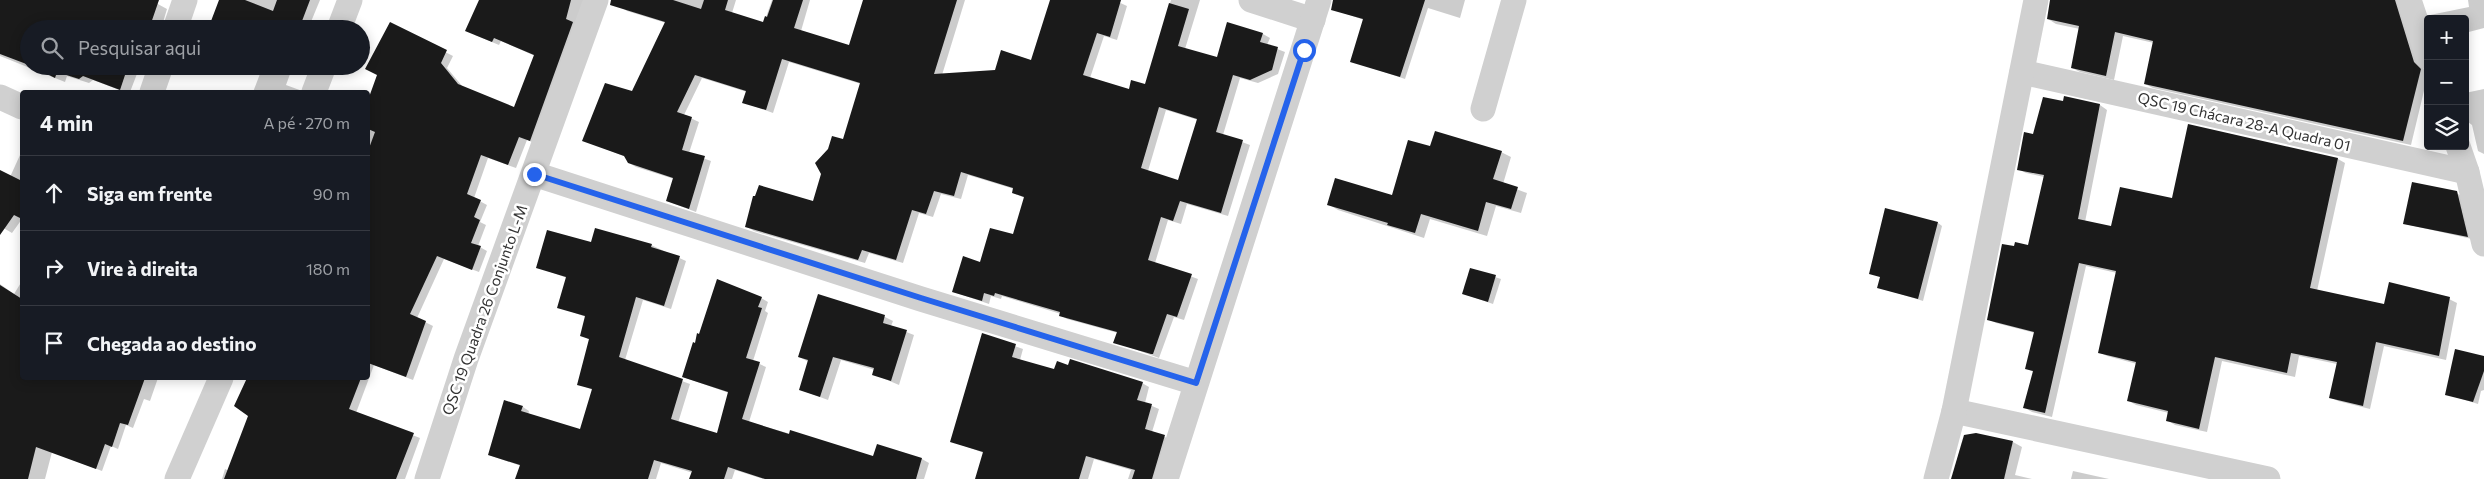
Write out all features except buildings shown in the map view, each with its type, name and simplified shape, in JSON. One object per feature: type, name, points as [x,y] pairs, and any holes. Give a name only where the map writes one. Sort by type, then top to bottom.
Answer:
[{"type":"street","points":[[178,20],[185,0]]},
{"type":"street","points":[[342,20],[350,0]]},
{"type":"street","name":"QSC 19 Quadra 26 Conjunto L-M","points":[[427,479],[466,358],[596,0]]},
{"type":"street","points":[[1166,479],[1316,10],[1250,0]]},
{"type":"street","points":[[1483,109],[1514,0]]},
{"type":"street","points":[[1936,479],[1954,410],[2036,0]]},
{"type":"street","points":[[2409,0],[2424,45]]},
{"type":"street","name":"QSC 19 Chácara 28-A Quadra 01","points":[[2022,72],[2466,172]]},
{"type":"street","points":[[153,90],[158,75]]},
{"type":"street","points":[[315,90],[321,75]]},
{"type":"street","points":[[2459,150],[2484,244]]},
{"type":"street","points":[[534,174],[912,296],[1196,383]]},
{"type":"street","points":[[177,479],[220,380]]},
{"type":"street","points":[[1954,410],[2268,479]]},
{"type":"route","points":[[534,174],[921,298],[1196,383],[1304,50]]}]
